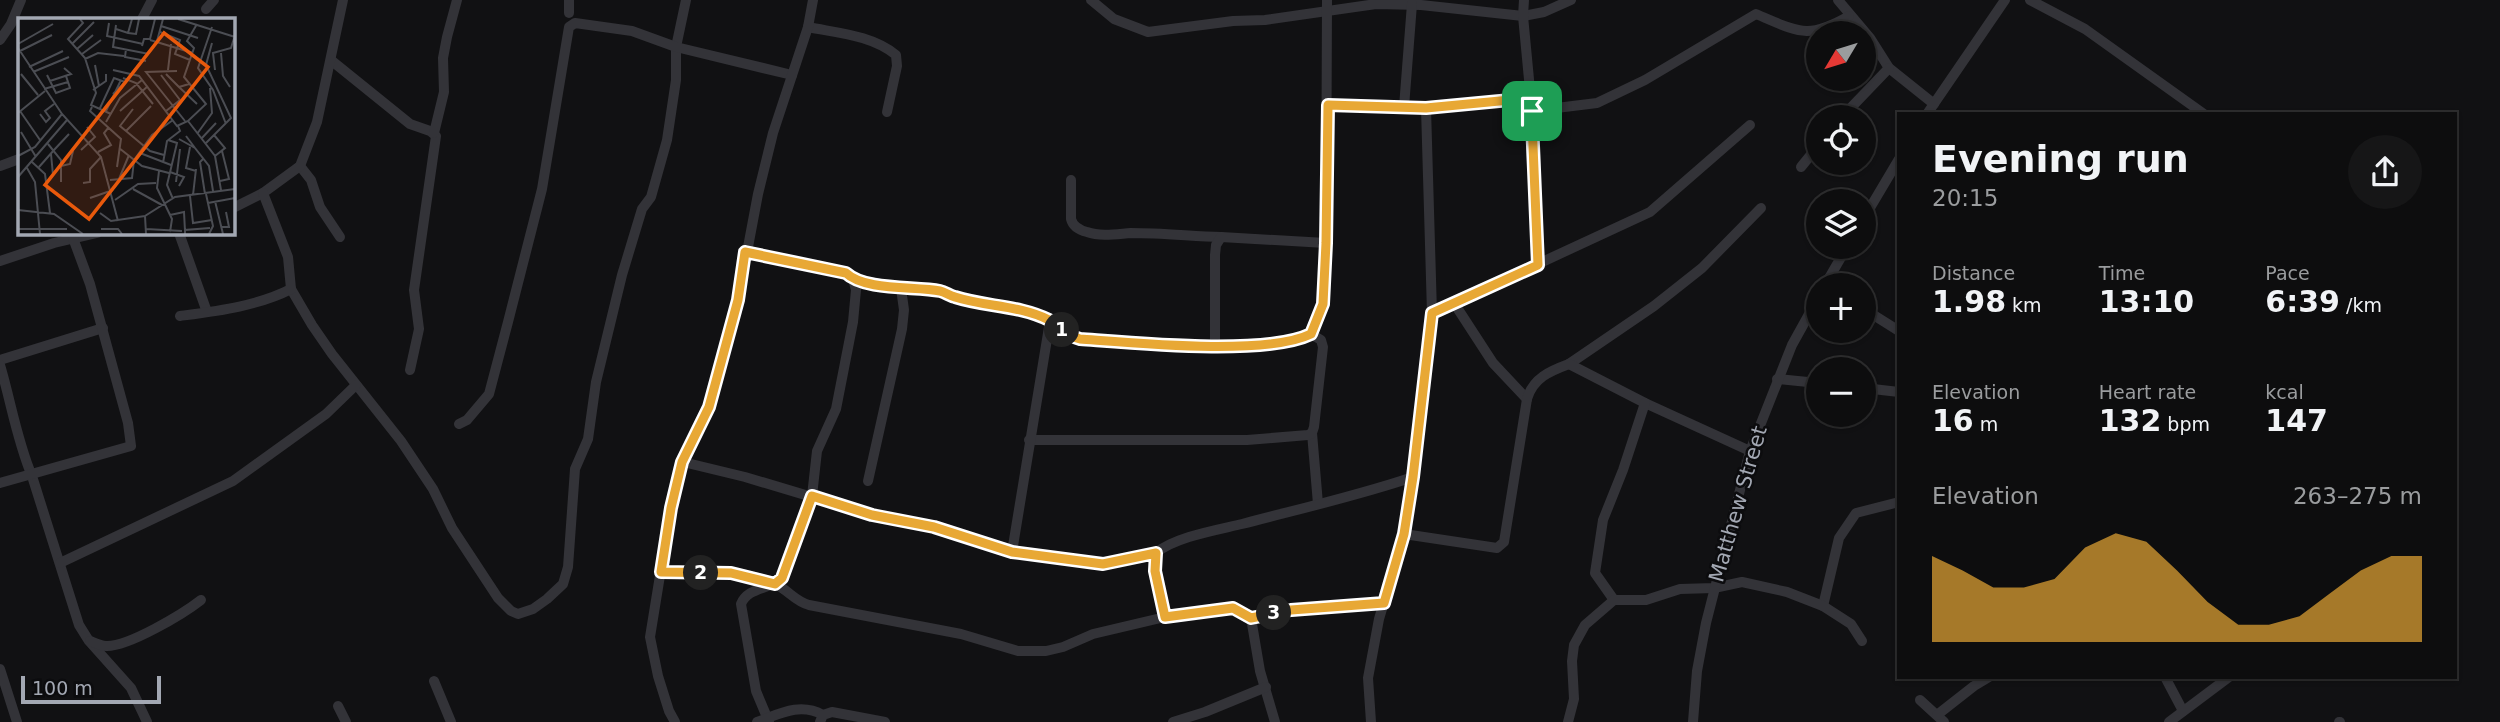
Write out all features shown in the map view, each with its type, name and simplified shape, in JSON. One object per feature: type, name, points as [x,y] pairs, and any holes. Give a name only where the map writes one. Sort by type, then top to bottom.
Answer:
[{"type":"street","points":[[0,40],[11,24],[21,0]]},
{"type":"street","points":[[143,18],[152,0]]},
{"type":"street","points":[[234,208],[263,193],[300,166],[311,142],[332,61],[343,0]]},
{"type":"street","points":[[410,370],[419,329],[414,290],[436,146],[434,133],[444,92],[443,58],[457,0]]},
{"type":"street","points":[[569,0],[569,13]]},
{"type":"street","points":[[263,193],[288,257],[291,289],[317,332],[401,441],[433,489],[452,528],[498,598],[518,614],[533,609],[558,590],[565,578],[571,549],[575,469],[588,439],[597,382],[638,219],[651,197],[667,140],[676,80],[676,47],[686,0]]},
{"type":"street","points":[[675,722],[658,676],[650,637],[671,508],[682,462],[709,407],[738,300],[745,252],[773,134],[808,27],[813,0]]},
{"type":"street","points":[[1091,0],[1114,19],[1148,32],[1328,6],[1418,3],[1523,16],[1544,12],[1571,0]]},
{"type":"street","points":[[1524,0],[1523,16],[1532,111],[1538,265]]},
{"type":"street","points":[[1838,0],[1870,38],[1889,68],[1931,109],[2005,0]]},
{"type":"street","points":[[2030,0],[2085,29],[2201,112]]},
{"type":"street","points":[[1404,107],[1418,3]]},
{"type":"street","points":[[1311,334],[1323,304],[1328,6]]},
{"type":"street","points":[[1532,111],[1597,103],[1645,80],[1756,14],[1792,29],[1816,32],[1850,16]]},
{"type":"street","points":[[459,424],[467,421],[489,394],[540,199],[569,27],[575,23],[632,31],[676,47],[792,75]]},
{"type":"street","points":[[808,27],[860,38],[886,47],[895,55],[897,66],[887,112]]},
{"type":"street","points":[[332,61],[410,124],[434,133]]},
{"type":"street","points":[[1854,105],[1889,68]]},
{"type":"street","points":[[1328,105],[1426,108],[1531,98]]},
{"type":"street","points":[[1371,722],[1368,678],[1384,603],[1404,534],[1432,313],[1426,108]]},
{"type":"street","points":[[1432,313],[1650,212],[1750,125]]},
{"type":"street","points":[[0,166],[18,159]]},
{"type":"street","points":[[1801,167],[1806,161]]},
{"type":"street","points":[[1876,198],[1897,162]]},
{"type":"street","points":[[300,166],[311,180],[320,207],[341,237]]},
{"type":"street","points":[[1071,180],[1072,225],[1090,233],[1326,243]]},
{"type":"street","points":[[1404,534],[1497,548],[1504,542],[1531,385],[1551,370],[1569,364],[1654,306],[1702,268],[1761,208]]},
{"type":"street","points":[[0,261],[92,234]]},
{"type":"street","points":[[179,234],[207,312]]},
{"type":"street","points":[[1215,345],[1215,255],[1216,245],[1221,237]]},
{"type":"street","points":[[0,483],[131,446],[128,423],[103,328],[73,238]]},
{"type":"street","points":[[745,252],[846,273],[853,279],[901,288],[942,291],[955,297],[1015,308],[1050,321],[1067,335],[1080,339],[1215,345],[1288,341],[1311,334],[1321,340],[1323,347],[1312,433],[1318,504]]},
{"type":"street","points":[[853,279],[856,290],[853,322],[836,409],[817,451],[812,496],[782,578],[775,584],[748,594],[741,604],[764,721],[787,710],[810,708],[821,718],[832,712],[885,722]]},
{"type":"street","points":[[868,481],[902,329],[904,310],[901,288]]},
{"type":"street","points":[[180,316],[278,296],[291,289]]},
{"type":"street","points":[[1454,303],[1493,363],[1527,399]]},
{"type":"street","points":[[1876,317],[1897,330]]},
{"type":"street","name":"Matthew Street","points":[[1693,722],[1697,671],[1714,588],[1749,452],[1777,379],[1806,320]]},
{"type":"street","points":[[1012,552],[1028,440],[1050,321]]},
{"type":"street","points":[[0,360],[103,328]]},
{"type":"street","points":[[1569,364],[1749,452]]},
{"type":"street","points":[[0,365],[23,455],[32,475],[79,625],[131,688],[147,722]]},
{"type":"street","points":[[1777,379],[1806,382]]},
{"type":"street","points":[[60,563],[233,481],[326,414],[356,385]]},
{"type":"street","points":[[1876,389],[1897,392]]},
{"type":"street","points":[[1614,600],[1595,573],[1603,520],[1645,403]]},
{"type":"street","points":[[1028,440],[1247,440],[1312,433]]},
{"type":"street","points":[[682,462],[812,496],[872,515],[934,527],[1012,552],[1103,564],[1156,553],[1164,546],[1372,491],[1413,477]]},
{"type":"street","points":[[1823,606],[1839,538],[1856,513],[1897,503]]},
{"type":"street","points":[[1156,553],[1155,571],[1165,617]]},
{"type":"street","points":[[661,572],[731,573],[775,584],[798,602],[809,605],[961,635],[1018,651],[1046,651],[1093,634],[1165,617],[1233,608],[1251,618],[1326,606],[1384,603]]},
{"type":"street","points":[[1568,722],[1574,699],[1574,645],[1585,625],[1614,600],[1646,600],[1681,589],[1714,588],[1742,582],[1787,592],[1823,606],[1851,624],[1862,641]]},
{"type":"street","points":[[89,640],[105,646],[120,644],[179,616],[201,600]]},
{"type":"street","points":[[1251,618],[1260,671],[1275,722]]},
{"type":"street","points":[[0,669],[17,722]]},
{"type":"street","points":[[1920,700],[1941,719],[1974,686],[1986,679]]},
{"type":"street","points":[[2166,679],[2183,711]]},
{"type":"street","points":[[2169,722],[2227,679]]},
{"type":"street","points":[[433,681],[451,722]]},
{"type":"street","points":[[1172,722],[1205,712],[1266,687]]},
{"type":"street","points":[[338,706],[346,722]]},
{"type":"route","points":[[1531,98],[1532,111],[1538,265],[1432,313],[1404,534],[1384,603],[1291,610],[1251,618],[1233,608],[1165,617],[1155,571],[1156,553],[1103,564],[1012,552],[980,544],[934,527],[872,515],[812,496],[782,578],[775,584],[731,573],[661,572],[671,508],[682,462],[709,407],[738,300],[745,252],[846,273],[853,279],[901,288],[942,291],[955,297],[1015,308],[1050,321],[1067,335],[1080,339],[1239,345],[1288,341],[1311,334],[1323,304],[1328,105],[1426,108],[1531,98]]}]
